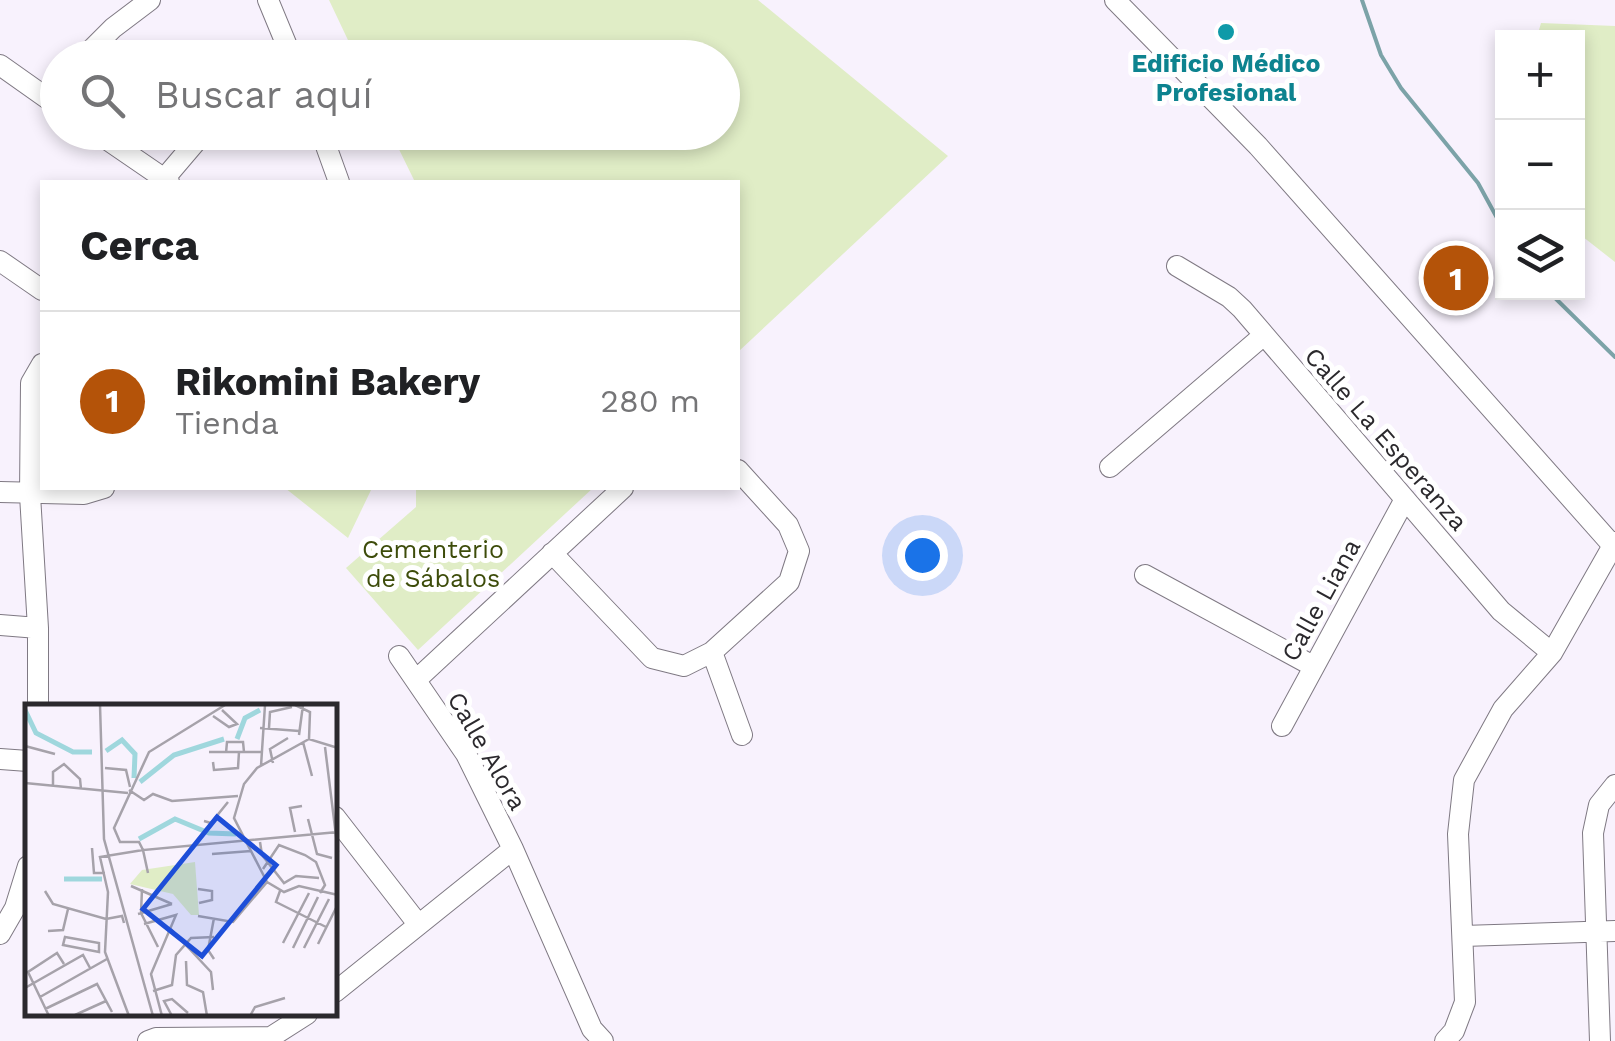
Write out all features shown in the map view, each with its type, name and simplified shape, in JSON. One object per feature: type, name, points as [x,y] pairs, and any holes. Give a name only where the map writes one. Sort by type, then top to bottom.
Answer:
[{"type":"street","points":[[101,40],[150,0]]},
{"type":"street","points":[[268,0],[285,40]]},
{"type":"street","points":[[1116,0],[1258,146],[1614,545],[1552,652],[1504,709],[1464,780],[1458,834],[1465,1002],[1454,1032],[1445,1041]]},
{"type":"street","points":[[0,65],[40,90]]},
{"type":"street","points":[[122,150],[165,180]]},
{"type":"street","points":[[167,180],[190,150]]},
{"type":"street","points":[[327,150],[338,180]]},
{"type":"street","points":[[0,260],[40,289]]},
{"type":"street","name":"Calle La Esperanza","points":[[1177,266],[1230,297],[1501,611],[1552,652]]},
{"type":"street","points":[[1110,467],[1264,335]]},
{"type":"street","points":[[38,704],[30,495],[31,383],[40,367]]},
{"type":"street","points":[[552,553],[652,658],[684,666],[712,652],[789,582],[799,551],[788,526],[740,472]]},
{"type":"street","points":[[0,492],[84,494],[97,490]]},
{"type":"street","points":[[416,680],[621,490]]},
{"type":"street","name":"Calle Liana","points":[[1282,726],[1405,500]]},
{"type":"street","points":[[1145,575],[1313,666]]},
{"type":"street","points":[[0,624],[38,628]]},
{"type":"street","points":[[712,652],[742,734]]},
{"type":"street","name":"Calle Alora","points":[[399,656],[466,754],[513,849],[592,1029],[603,1041]]},
{"type":"street","points":[[0,760],[25,761]]},
{"type":"street","points":[[1600,1041],[1606,932],[1593,833],[1599,804],[1615,785]]},
{"type":"street","points":[[338,821],[418,924]]},
{"type":"street","points":[[338,990],[513,849]]},
{"type":"street","points":[[0,934],[16,908],[25,876]]},
{"type":"street","points":[[1463,936],[1606,932]]},
{"type":"street","points":[[148,1041],[271,1036],[303,1016]]},
{"type":"green space","points":[[329,0],[758,0],[948,156],[740,350],[740,180],[414,180],[399,150],[740,150],[740,40],[348,40]]},
{"type":"green space","points":[[1541,23],[1615,26],[1615,262],[1585,238],[1585,30],[1539,30]]},
{"type":"green space","points":[[288,490],[371,490],[348,538]]},
{"type":"green space","name":"Cementerio de Sábalos","points":[[416,490],[591,490],[418,650],[346,568],[416,507]]},
{"type":"waterway","points":[[1362,0],[1381,55],[1401,88],[1478,183],[1495,214]]},
{"type":"waterway","points":[[1557,300],[1615,357]]},
{"type":"place","name":"Edificio Médico Profesional","points":[[1226,32]]},
{"type":"place","name":"Rikomini Bakery","points":[[1456,278]]}]
